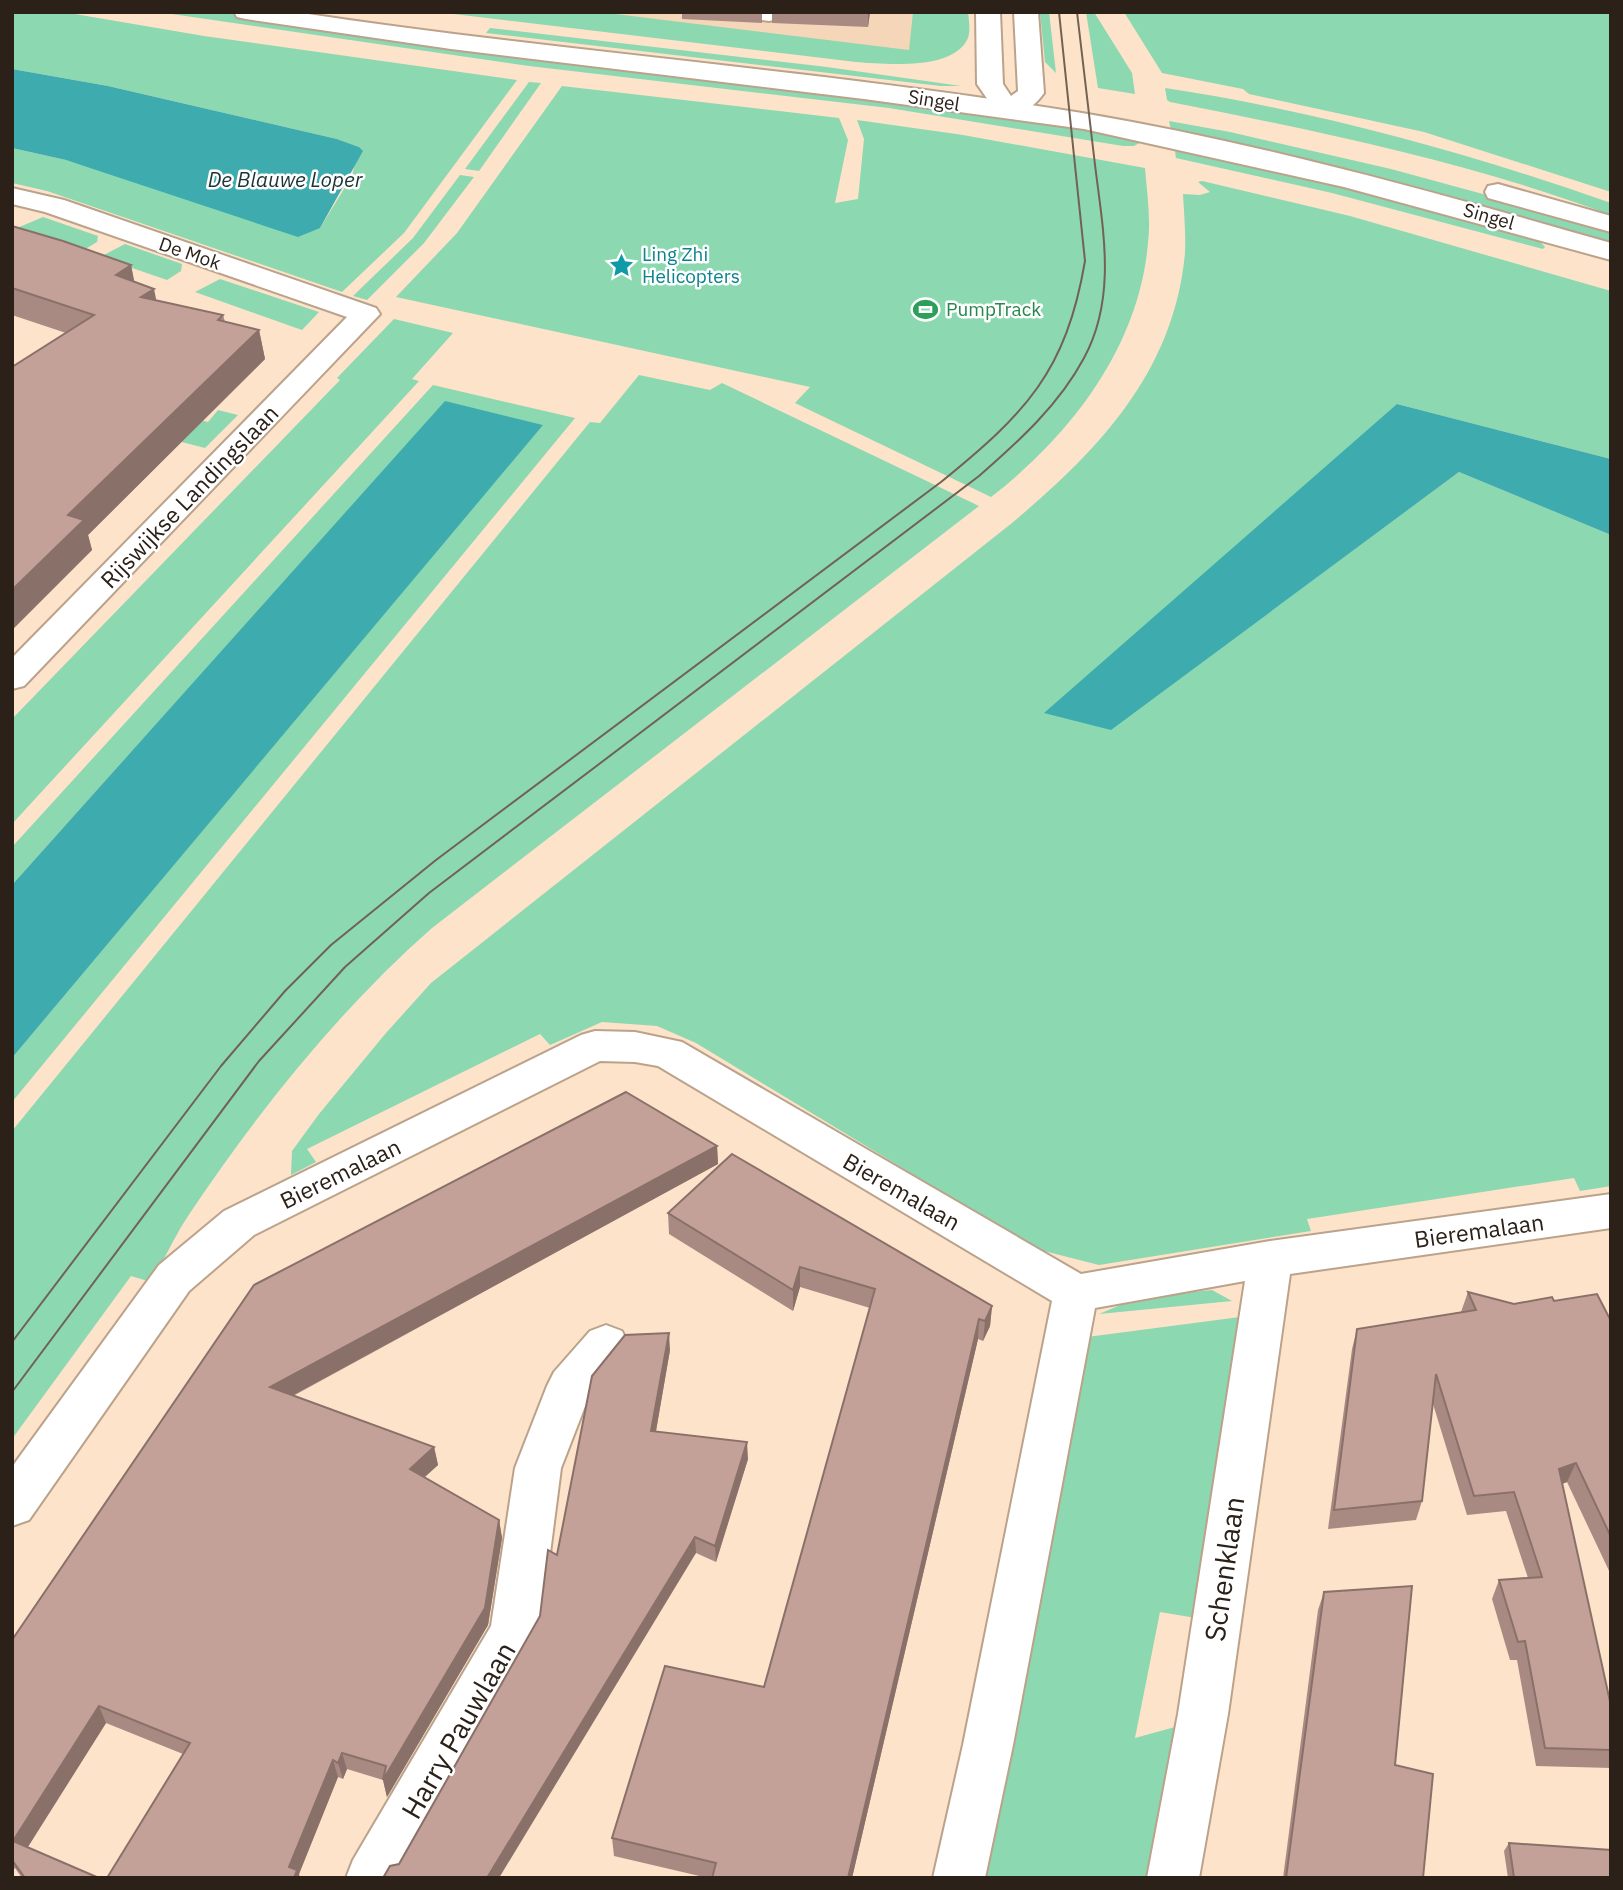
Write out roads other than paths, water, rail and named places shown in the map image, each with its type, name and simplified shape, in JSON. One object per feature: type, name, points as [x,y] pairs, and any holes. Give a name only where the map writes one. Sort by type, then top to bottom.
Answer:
[{"type":"street","name":"Singel","points":[[246,12],[446,40],[874,91],[1090,123],[1308,170],[1447,204],[1611,252]]},
{"type":"street","points":[[406,12],[447,17]]},
{"type":"street","points":[[988,12],[990,84],[1008,111],[1031,93],[1026,12]]},
{"type":"street","name":"Singel","points":[[638,41],[990,84],[1146,112],[1367,159]]},
{"type":"street","name":"Singel","points":[[1472,186],[1611,225]]},
{"type":"street","name":"De Mok","points":[[12,196],[54,206],[366,314]]},
{"type":"street","name":"Rijswijkse Landingslaan","points":[[12,678],[366,314]]},
{"type":"street","name":"Bieremalaan","points":[[12,1505],[174,1278],[239,1223],[595,1046],[635,1047],[668,1053],[1076,1293],[1270,1259],[1611,1211]]},
{"type":"street","name":"Schenklaan","points":[[1173,1878],[1202,1714],[1270,1259]]},
{"type":"street","points":[[959,1878],[988,1745],[1076,1293]]},
{"type":"street","name":"Harry Pauwlaan","points":[[372,1878],[515,1631],[538,1468],[570,1386],[607,1345]]},
{"type":"water","name":"De Blauwe Loper","points":[[12,69],[108,86],[337,139],[363,151],[320,228],[298,237],[66,160],[12,148]]},
{"type":"water","points":[[445,401],[543,425],[12,1058],[12,885]]},
{"type":"water","points":[[1397,404],[1611,459],[1611,535],[1459,472],[1111,730],[1044,713]]},
{"type":"tram line","points":[[12,1342],[221,1066],[285,991],[331,945],[436,860],[941,482],[997,434],[1038,387],[1054,362],[1066,333],[1077,300],[1085,261],[1059,12]]},
{"type":"tram line","points":[[12,1392],[259,1061],[345,967],[429,893],[979,476],[1023,436],[1063,391],[1084,358],[1094,335],[1101,311],[1105,263],[1077,12]]},
{"type":"place","name":"Ling Zhi Helicopters","points":[[622,265]]},
{"type":"place","name":"PumpTrack","points":[[926,309]]}]
